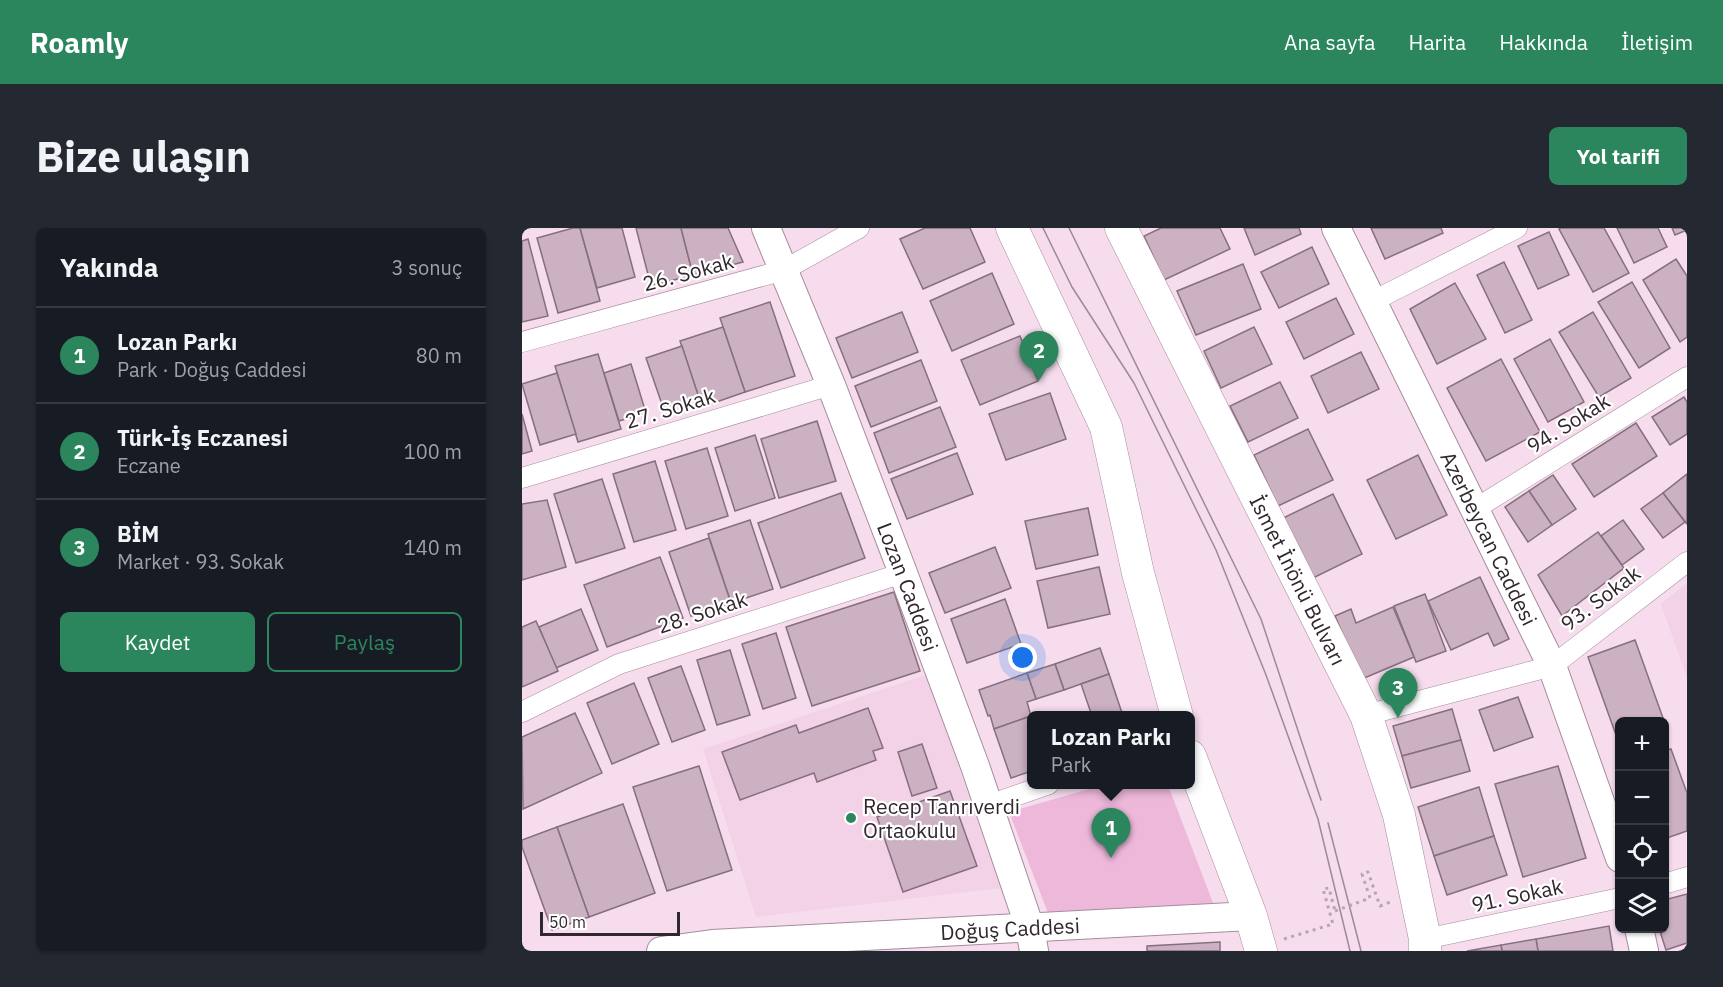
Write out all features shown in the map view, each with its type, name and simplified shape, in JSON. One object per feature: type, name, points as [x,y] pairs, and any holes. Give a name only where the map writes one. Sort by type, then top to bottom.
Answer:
[{"type":"main road","name":"Lozan Caddesi","points":[[766,228],[831,385],[903,573],[989,806],[1032,940]]},
{"type":"main road","points":[[1012,228],[1106,427],[1138,573],[1177,711]]},
{"type":"main road","name":"İsmet İnönü Bulvarı","points":[[1121,228],[1366,715],[1399,815],[1425,945]]},
{"type":"main road","name":"Azerbeycan Caddesi","points":[[1336,228],[1552,666],[1615,844]]},
{"type":"main road","points":[[1195,767],[1251,916],[1261,949]]},
{"type":"main road","name":"Doğuş Caddesi","points":[[661,951],[1032,940],[1251,916]]},
{"type":"main road","points":[[1640,933],[1644,951]]},
{"type":"street","name":"26. Sokak","points":[[522,342],[784,270],[859,228]]},
{"type":"street","points":[[1373,301],[1517,228]]},
{"type":"street","name":"94. Sokak","points":[[1475,509],[1687,377]]},
{"type":"street","name":"27. Sokak","points":[[522,478],[831,385]]},
{"type":"street","name":"93. Sokak","points":[[1366,715],[1552,666],[1687,562]]},
{"type":"street","name":"28. Sokak","points":[[522,712],[619,664],[903,573]]},
{"type":"street","points":[[989,806],[1035,789]]},
{"type":"street","points":[[1669,883],[1687,877]]},
{"type":"street","name":"91. Sokak","points":[[1425,945],[1615,899]]},
{"type":"path","points":[[1261,949],[1333,924],[1323,889],[1329,888],[1335,911],[1370,898],[1362,874],[1368,872],[1380,906]]},
{"type":"shaded area","points":[[1687,583],[1687,678],[1661,604]]},
{"type":"shaded area","name":"Recep Tanrıverdi Ortaokulu","points":[[926,675],[1001,888],[756,917],[703,749]]},
{"type":"shaded area","points":[[1089,789],[1170,789],[1213,903],[1048,913],[1009,812]]},
{"type":"building","points":[[580,228],[600,301],[558,313],[537,238]]},
{"type":"building","points":[[580,228],[622,228],[635,277],[597,288]]},
{"type":"building","points":[[636,228],[681,228],[693,275],[651,286]]},
{"type":"building","points":[[681,228],[728,228],[743,262],[693,275]]},
{"type":"building","points":[[925,228],[970,228],[985,262],[923,289],[900,239]]},
{"type":"building","points":[[1161,228],[1220,228],[1230,249],[1164,280],[1144,236]]},
{"type":"building","points":[[1244,228],[1299,228],[1301,234],[1255,255]]},
{"type":"building","points":[[1371,228],[1441,228],[1443,233],[1385,259]]},
{"type":"building","points":[[1604,228],[1629,273],[1593,292],[1559,229]]},
{"type":"building","points":[[1617,228],[1658,228],[1667,247],[1634,263]]},
{"type":"building","points":[[1672,228],[1687,228],[1687,230],[1675,235]]},
{"type":"building","points":[[1549,232],[1569,275],[1538,289],[1518,246]]},
{"type":"building","points":[[528,239],[548,316],[522,322],[522,241]]},
{"type":"building","points":[[1312,247],[1329,284],[1279,308],[1261,272]]},
{"type":"building","points":[[1676,259],[1687,276],[1687,337],[1680,342],[1643,280]]},
{"type":"building","points":[[1504,262],[1532,320],[1505,333],[1477,275]]},
{"type":"building","points":[[1243,264],[1261,309],[1196,335],[1177,291]]},
{"type":"building","points":[[992,273],[1014,324],[952,351],[930,301]]},
{"type":"building","points":[[1632,282],[1670,348],[1639,368],[1598,302]]},
{"type":"building","points":[[1455,283],[1486,339],[1437,364],[1410,309]]},
{"type":"building","points":[[1336,298],[1354,334],[1304,359],[1286,322]]},
{"type":"building","points":[[770,302],[795,376],[745,392],[720,318]]},
{"type":"building","points":[[902,312],[918,352],[852,378],[836,338]]},
{"type":"building","points":[[1593,312],[1631,378],[1599,397],[1559,332]]},
{"type":"building","points":[[723,327],[745,392],[702,407],[680,341]]},
{"type":"building","points":[[1254,327],[1272,364],[1221,388],[1204,351]]},
{"type":"building","points":[[1020,336],[1038,381],[980,405],[961,360]]},
{"type":"building","points":[[1550,339],[1584,402],[1548,422],[1514,359]]},
{"type":"building","points":[[682,346],[699,398],[664,410],[646,358]]},
{"type":"building","points":[[1361,352],[1379,389],[1328,413],[1311,376]]},
{"type":"building","points":[[598,354],[621,429],[578,442],[555,366]]},
{"type":"building","points":[[1501,359],[1540,432],[1486,461],[1447,388]]},
{"type":"building","points":[[921,360],[937,401],[871,427],[855,386]]},
{"type":"building","points":[[631,364],[646,413],[619,421],[604,373]]},
{"type":"building","points":[[557,373],[576,434],[540,445],[522,384]]},
{"type":"building","points":[[1280,382],[1298,418],[1248,442],[1230,406]]},
{"type":"building","points":[[1050,393],[1066,439],[1006,460],[989,414]]},
{"type":"building","points":[[1684,397],[1687,402],[1687,434],[1670,445],[1652,417]]},
{"type":"building","points":[[940,407],[956,447],[889,473],[874,433]]},
{"type":"building","points":[[522,414],[532,451],[522,454]]},
{"type":"building","points":[[817,421],[836,481],[779,498],[761,439]]},
{"type":"building","points":[[1636,423],[1657,456],[1594,497],[1572,464]]},
{"type":"building","points":[[1308,429],[1333,480],[1278,506],[1254,455]]},
{"type":"building","points":[[755,435],[775,498],[735,511],[715,448]]},
{"type":"building","points":[[707,448],[728,516],[686,529],[665,461]]},
{"type":"building","points":[[957,453],[973,494],[907,519],[891,479]]},
{"type":"building","points":[[1418,455],[1447,515],[1396,539],[1367,480]]},
{"type":"building","points":[[655,461],[676,530],[634,542],[613,474]]},
{"type":"building","points":[[1687,474],[1687,524],[1663,493]]},
{"type":"building","points":[[1553,475],[1576,509],[1552,525],[1529,491]]},
{"type":"building","points":[[602,479],[625,548],[576,563],[554,494]]},
{"type":"building","points":[[1529,491],[1552,525],[1528,542],[1505,507]]},
{"type":"building","points":[[841,493],[865,558],[781,588],[758,523]]},
{"type":"building","points":[[1663,493],[1685,522],[1663,538],[1641,509]]},
{"type":"building","points":[[1333,494],[1362,554],[1311,579],[1281,519]]},
{"type":"building","points":[[547,500],[566,567],[522,580],[522,504]]},
{"type":"building","points":[[1088,508],[1098,555],[1036,569],[1025,521]]},
{"type":"building","points":[[750,520],[773,589],[731,603],[708,534]]},
{"type":"building","points":[[1623,520],[1644,549],[1622,565],[1601,536]]},
{"type":"building","points":[[1598,532],[1624,568],[1562,616],[1538,575]]},
{"type":"building","points":[[709,538],[731,603],[691,616],[669,552]]},
{"type":"building","points":[[995,547],[1011,588],[945,613],[929,573]]},
{"type":"building","points":[[660,557],[683,618],[607,647],[584,585]]},
{"type":"building","points":[[1099,567],[1110,614],[1048,628],[1037,581]]},
{"type":"building","points":[[1480,577],[1509,639],[1494,646],[1488,633],[1451,650],[1428,601]]},
{"type":"building","points":[[894,592],[920,671],[812,706],[786,627]]},
{"type":"building","points":[[1425,594],[1446,651],[1416,662],[1394,606]]},
{"type":"building","points":[[1005,599],[1021,644],[967,663],[951,619]]},
{"type":"building","points":[[1393,607],[1414,657],[1362,679],[1335,616],[1351,609],[1356,623]]},
{"type":"building","points":[[581,609],[598,650],[556,668],[539,627]]},
{"type":"building","points":[[536,621],[558,671],[522,687],[522,627]]},
{"type":"building","points":[[776,633],[796,698],[763,709],[742,644]]},
{"type":"building","points":[[1635,640],[1663,717],[1615,717],[1615,732],[1588,657]]},
{"type":"building","points":[[1100,648],[1109,674],[1064,690],[1055,664]]},
{"type":"building","points":[[730,650],[750,715],[717,725],[697,660]]},
{"type":"building","points":[[1055,664],[1064,690],[1036,699],[1027,673]]},
{"type":"building","points":[[681,666],[705,730],[672,742],[648,678]]},
{"type":"building","points":[[1027,673],[1036,699],[1027,702],[1030,711],[1027,711],[1027,717],[994,729],[979,690]]},
{"type":"building","points":[[1109,674],[1121,711],[1090,711],[1081,684]]},
{"type":"building","points":[[634,683],[659,744],[612,764],[587,703]]},
{"type":"building","points":[[1518,697],[1533,737],[1494,751],[1479,710]]},
{"type":"building","points":[[868,708],[883,748],[873,751],[876,760],[817,782],[814,773],[740,800],[722,752],[796,725],[799,733]]},
{"type":"building","points":[[1452,709],[1461,740],[1402,756],[1393,726]]},
{"type":"building","points":[[575,713],[602,773],[523,809],[522,737]]},
{"type":"building","points":[[1027,717],[1027,773],[1011,778],[994,729]]},
{"type":"building","points":[[1461,740],[1470,771],[1411,788],[1402,756]]},
{"type":"building","points":[[922,744],[937,788],[912,796],[898,752]]},
{"type":"building","points":[[1671,749],[1687,793],[1687,831],[1669,837],[1669,771],[1669,750]]},
{"type":"building","points":[[699,766],[732,870],[667,891],[633,787]]},
{"type":"building","points":[[1558,766],[1586,858],[1523,877],[1495,784]]},
{"type":"building","points":[[1479,787],[1494,836],[1434,856],[1418,807]]},
{"type":"building","points":[[950,791],[977,866],[903,892],[877,817]]},
{"type":"building","points":[[623,804],[655,893],[589,917],[557,827]]},
{"type":"building","points":[[557,827],[589,917],[552,930],[522,847],[522,840]]},
{"type":"building","points":[[1494,836],[1507,875],[1447,895],[1434,856]]},
{"type":"building","points":[[1687,894],[1687,943],[1666,950],[1661,933],[1669,933],[1669,899]]},
{"type":"building","points":[[1609,926],[1613,951],[1538,951],[1536,939]]},
{"type":"building","points":[[1536,939],[1538,951],[1502,951],[1501,945]]},
{"type":"building","points":[[1220,942],[1220,951],[1147,951],[1147,946]]},
{"type":"building","points":[[1501,945],[1502,951],[1467,951]]},
{"type":"tram line","points":[[1043,228],[1072,287],[1134,383],[1216,550],[1266,675],[1318,819],[1350,951]]},
{"type":"tram line","points":[[1069,228],[1261,619],[1321,800]]},
{"type":"tram line","points":[[1328,823],[1361,951]]},
{"type":"place","name":"Türk-İş Eczanesi","points":[[1039,381]]},
{"type":"place","name":"BİM","points":[[1398,718]]},
{"type":"place","name":"Recep Tanrıverdi Ortaokulu","points":[[851,818]]},
{"type":"place","name":"Lozan Parkı","points":[[1111,858]]}]
